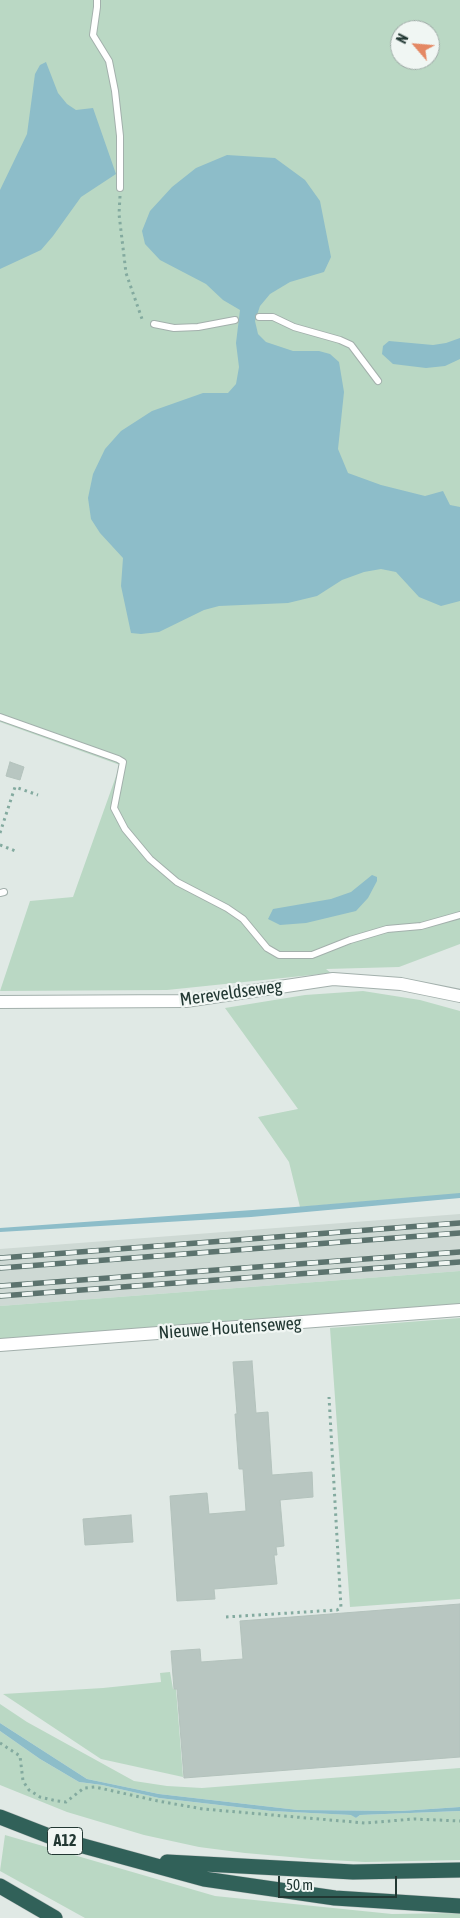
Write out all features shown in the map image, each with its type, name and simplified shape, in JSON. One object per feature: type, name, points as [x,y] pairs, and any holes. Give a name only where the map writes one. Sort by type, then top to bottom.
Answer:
[{"type":"highway","name":"A12","points":[[0,1816],[54,1838],[204,1879],[335,1898],[460,1906]]},
{"type":"highway","name":"A12","points":[[131,1860],[353,1872],[460,1870]]},
{"type":"highway","points":[[0,1886],[55,1918]]},
{"type":"street","name":"Mereveldseweg","points":[[0,1002],[186,1002],[334,979],[401,984],[460,996]]},
{"type":"street","name":"Nieuwe Houtenseweg","points":[[0,1345],[460,1310]]},
{"type":"lane","points":[[97,0],[93,35],[109,61],[115,91],[120,136],[120,188]]},
{"type":"lane","points":[[259,317],[273,317],[294,327],[340,340],[355,350],[378,381]]},
{"type":"lane","points":[[154,324],[174,328],[198,327],[235,320]]},
{"type":"lane","points":[[0,717],[123,762],[114,808],[124,829],[150,859],[177,882],[227,908],[243,919],[267,948],[279,955],[312,955],[350,940],[387,929],[421,926],[460,915]]},
{"type":"path","points":[[120,188],[119,214],[126,273],[142,319],[154,324]]},
{"type":"path","points":[[0,833],[15,787],[38,795]]},
{"type":"path","points":[[0,845],[18,852]]},
{"type":"path","points":[[226,1617],[337,1610],[340,1608],[329,1396]]},
{"type":"path","points":[[0,1743],[20,1756],[23,1781],[29,1790],[40,1796],[57,1801],[66,1802],[84,1788],[95,1787],[203,1809],[365,1822],[414,1819],[460,1821]]},
{"type":"shaded area","points":[[460,1214],[460,1271],[0,1306],[0,1249]]},
{"type":"green space","points":[[0,0],[460,0],[460,944],[399,967],[326,969],[331,973],[167,990],[0,991],[30,901],[73,897],[120,765],[0,722]]},
{"type":"green space","points":[[363,991],[420,1000],[460,1011],[460,1194],[300,1207],[289,1162],[258,1117],[298,1109],[225,1008],[305,995]]},
{"type":"green space","points":[[460,1271],[460,1305],[0,1340],[0,1306]]},
{"type":"green space","points":[[460,1318],[460,1599],[350,1607],[330,1328]]},
{"type":"green space","points":[[170,1672],[173,1689],[176,1689],[183,1777],[101,1759],[3,1694],[103,1688],[161,1682],[160,1673]]},
{"type":"green space","points":[[0,1704],[27,1722],[134,1781],[167,1786],[202,1788],[460,1768],[460,1807],[401,1811],[298,1810],[159,1794],[87,1779],[0,1723]]},
{"type":"green space","points":[[0,1731],[40,1759],[79,1782],[102,1785],[159,1798],[271,1811],[352,1815],[356,1818],[360,1815],[460,1811],[460,1860],[365,1862],[313,1859],[199,1847],[144,1835],[67,1812],[0,1785]]},
{"type":"green space","points":[[5,1835],[215,1896],[392,1914],[460,1913],[460,1918],[85,1918],[0,1871]]},
{"type":"water","points":[[46,62],[58,93],[67,104],[76,110],[93,108],[116,174],[81,197],[41,250],[0,269],[0,190],[27,134],[35,74],[40,65]]},
{"type":"water","points":[[227,155],[275,158],[305,180],[320,201],[331,257],[324,272],[290,282],[270,294],[260,306],[255,321],[258,334],[266,342],[293,351],[319,351],[330,354],[339,362],[344,392],[338,449],[348,473],[381,485],[425,496],[443,491],[450,505],[460,507],[460,601],[441,606],[419,597],[396,572],[381,569],[364,572],[342,580],[317,596],[288,603],[219,606],[204,610],[159,632],[131,633],[121,586],[123,558],[100,533],[91,519],[88,498],[93,474],[105,449],[121,431],[152,411],[203,393],[228,393],[236,384],[239,367],[236,343],[240,310],[223,300],[206,284],[160,260],[145,244],[142,231],[150,211],[172,187],[196,168]]},
{"type":"water","points":[[460,338],[460,359],[445,366],[426,368],[393,364],[382,354],[383,346],[389,341],[433,345]]},
{"type":"water","points":[[372,875],[377,877],[377,881],[368,898],[356,911],[306,923],[280,925],[268,919],[273,909],[331,899],[351,892]]},
{"type":"water","points":[[460,1193],[460,1198],[251,1217],[0,1232],[0,1228]]},
{"type":"water","points":[[0,1723],[87,1779],[159,1794],[298,1810],[401,1811],[460,1807],[460,1811],[360,1815],[356,1818],[351,1815],[271,1811],[159,1798],[102,1785],[79,1782],[40,1759],[0,1731]]},
{"type":"building","points":[[10,762],[24,767],[20,780],[6,776]]},
{"type":"building","points":[[252,1361],[256,1413],[268,1412],[272,1475],[312,1472],[313,1497],[280,1500],[284,1546],[276,1547],[277,1555],[274,1555],[277,1584],[214,1589],[215,1599],[177,1601],[170,1496],[207,1493],[209,1514],[246,1511],[243,1469],[239,1469],[233,1362]]},
{"type":"building","points":[[131,1515],[133,1542],[85,1545],[83,1519]]},
{"type":"building","points":[[460,1604],[460,1757],[184,1778],[177,1689],[174,1689],[171,1651],[200,1649],[201,1662],[243,1659],[240,1621]]},
{"type":"railway","points":[[0,1258],[460,1223]]},
{"type":"railway","points":[[0,1268],[460,1233]]},
{"type":"railway","points":[[0,1286],[460,1252]]},
{"type":"railway","points":[[0,1296],[460,1262]]}]
